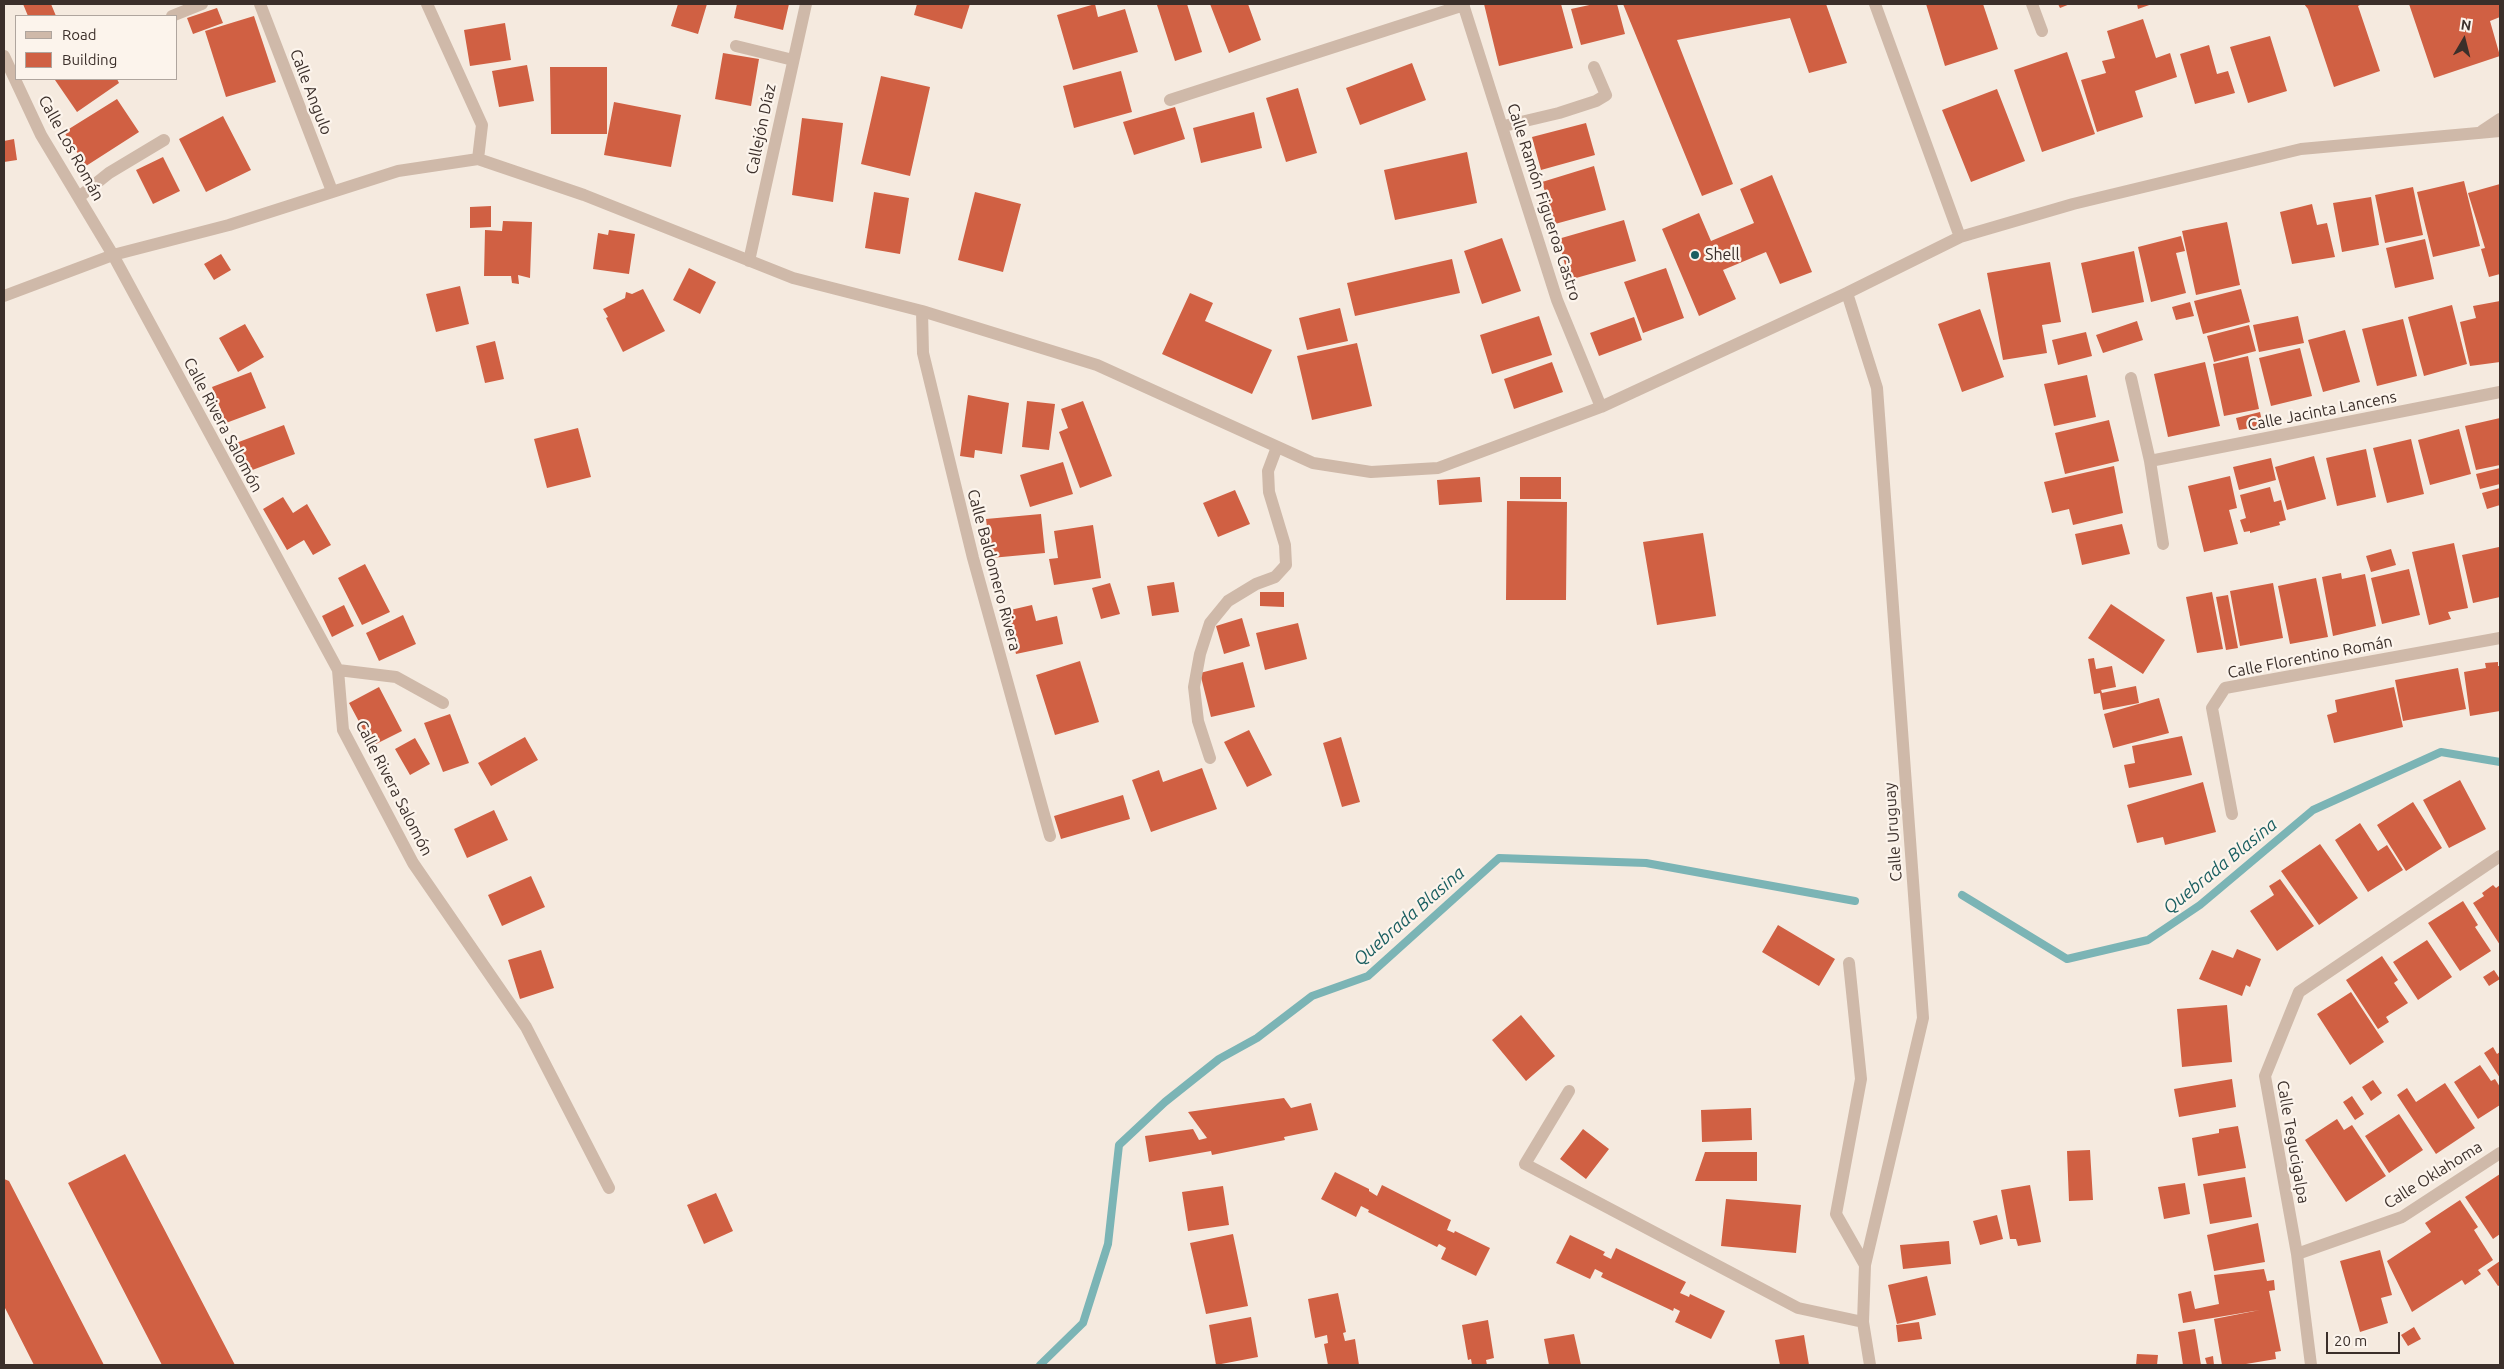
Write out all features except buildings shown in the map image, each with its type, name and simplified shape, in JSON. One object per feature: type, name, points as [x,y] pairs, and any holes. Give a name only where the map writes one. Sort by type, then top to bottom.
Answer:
[{"type":"street","points":[[174,15],[202,4]]},
{"type":"street","name":"Calle Angulo","points":[[260,4],[332,191]]},
{"type":"street","points":[[427,4],[482,125],[478,159]]},
{"type":"street","name":"Callejón Díaz","points":[[748,261],[806,4]]},
{"type":"street","points":[[1170,100],[1464,4]]},
{"type":"street","name":"Calle Ramón Figueroa Castro","points":[[1464,4],[1504,126],[1557,300],[1601,407]]},
{"type":"street","points":[[1876,4],[1960,237]]},
{"type":"street","points":[[2032,4],[2042,31]]},
{"type":"street","points":[[736,46],[793,60]]},
{"type":"street","name":"Calle Los Román","points":[[4,56],[15,79]]},
{"type":"street","points":[[1504,126],[1559,113],[1596,101],[1606,95],[1594,67]]},
{"type":"street","name":"Calle Los Román","points":[[15,80],[41,135],[113,255]]},
{"type":"street","points":[[2480,132],[2500,118]]},
{"type":"street","points":[[4,296],[113,255],[229,225],[398,171],[478,159],[584,195],[793,278],[922,311],[1097,365],[1313,463],[1371,472],[1438,468],[1601,407],[1847,293],[1960,237],[2073,204],[2301,149],[2500,131]]},
{"type":"street","points":[[79,197],[109,173],[164,140]]},
{"type":"street","name":"Calle Rivera Salomón","points":[[113,255],[338,670],[342,730],[413,863],[526,1026],[610,1188]]},
{"type":"street","name":"Calle Uruguay","points":[[1847,293],[1877,388],[1923,1018],[1865,1265],[1863,1322],[1870,1365]]},
{"type":"street","name":"Calle Baldomero Rivera","points":[[922,311],[923,353],[927,372],[973,558],[1050,836]]},
{"type":"street","points":[[2130,378],[2150,461],[2163,544]]},
{"type":"street","name":"Calle Jacinta Lancens","points":[[2150,461],[2500,392]]},
{"type":"street","points":[[1210,758],[1198,721],[1194,687],[1200,654],[1210,623],[1228,601],[1256,584],[1275,577],[1286,565],[1285,545],[1268,492],[1268,471],[1277,447]]},
{"type":"street","name":"Calle Florentino Román","points":[[2232,814],[2212,708],[2225,688],[2500,638]]},
{"type":"street","points":[[338,670],[396,677],[443,703]]},
{"type":"street","name":"Calle Tegucigalpa","points":[[2311,1365],[2297,1254],[2265,1076],[2300,992],[2500,856]]},
{"type":"street","points":[[1848,963],[1861,1079],[1836,1214],[1865,1265]]},
{"type":"street","points":[[1570,1091],[1525,1164],[1798,1308],[1863,1322]]},
{"type":"street","name":"Calle Oklahoma","points":[[2297,1254],[2402,1217],[2500,1153]]},
{"type":"waterway","name":"Quebrada Blasina","points":[[1962,895],[2067,959],[2148,940],[2200,905],[2313,810],[2441,752],[2500,762]]},
{"type":"waterway","name":"Quebrada Blasina","points":[[1040,1365],[1083,1323],[1108,1244],[1119,1145],[1165,1102],[1219,1059],[1257,1038],[1312,996],[1368,976],[1499,858],[1646,863],[1855,901]]},
{"type":"place","name":"Shell","points":[[1695,255]]}]
